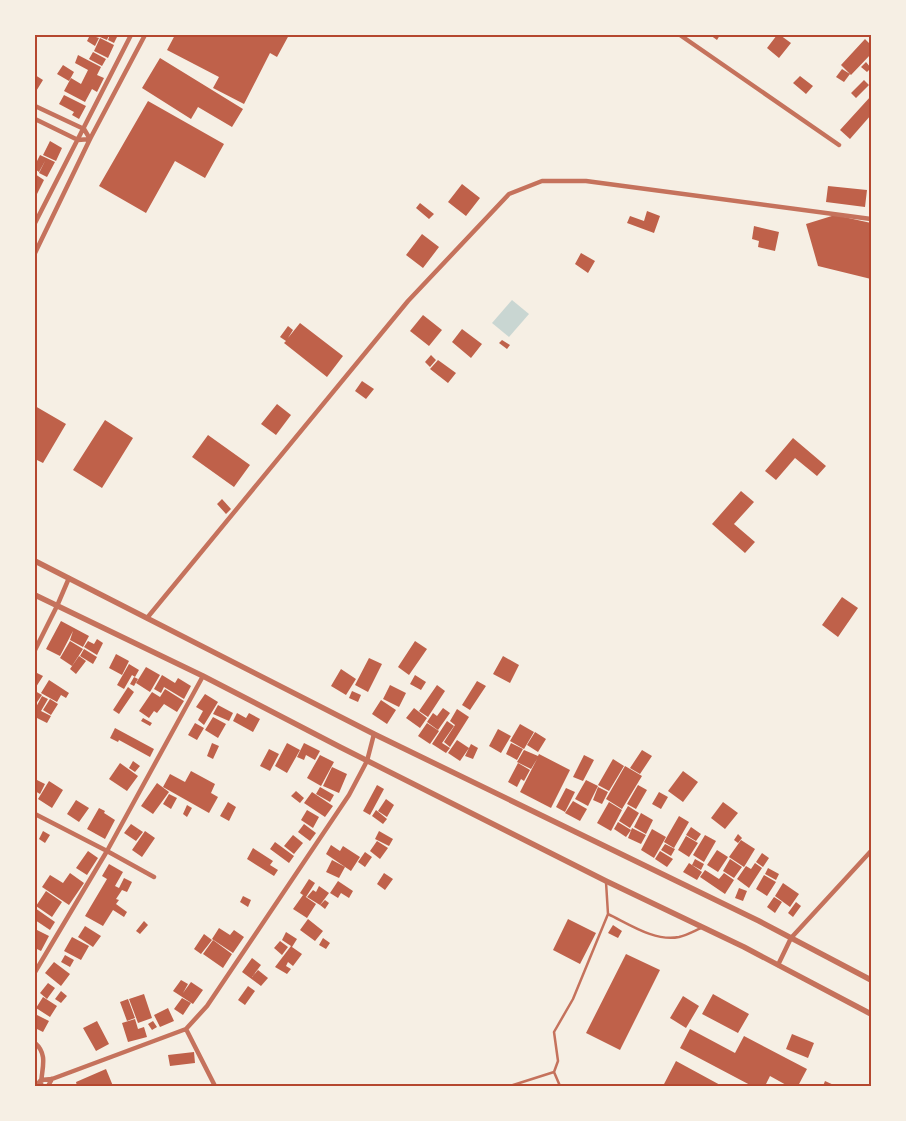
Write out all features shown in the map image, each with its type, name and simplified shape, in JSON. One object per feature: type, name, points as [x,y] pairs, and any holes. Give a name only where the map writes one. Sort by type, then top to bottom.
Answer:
[{"type":"street","points":[[35,223],[131,35]]},
{"type":"street","points":[[35,253],[90,139],[145,35]]},
{"type":"street","points":[[680,35],[839,145]]},
{"type":"street","points":[[35,106],[84,129],[90,139]]},
{"type":"street","points":[[35,118],[78,140],[90,139]]},
{"type":"street","points":[[147,618],[408,301],[510,194],[542,181],[586,181],[871,219]]},
{"type":"street","points":[[35,561],[374,734],[791,938],[871,980]]},
{"type":"street","points":[[35,650],[69,578]]},
{"type":"street","points":[[35,595],[202,676],[366,761],[606,881],[703,927],[871,1014]]},
{"type":"street","points":[[35,972],[107,851],[202,676]]},
{"type":"street","points":[[36,1086],[41,1080],[52,1078],[186,1029],[213,998],[349,795],[366,761],[374,734]]},
{"type":"street","points":[[35,814],[154,877]]},
{"type":"street","points":[[778,965],[791,938],[871,851]]},
{"type":"street","points":[[186,1029],[215,1086]]},
{"type":"street","points":[[35,1043],[41,1048],[44,1061],[41,1086]]},
{"type":"street","points":[[48,1086],[52,1078]]},
{"type":"lane","points":[[560,1086],[554,1072],[558,1061],[554,1032],[573,999],[608,914],[606,881]]},
{"type":"lane","points":[[608,914],[647,933],[661,936],[679,937],[703,927]]},
{"type":"lane","points":[[510,1086],[554,1072]]},
{"type":"shaded area","points":[[512,300],[529,314],[509,337],[492,323]]},
{"type":"building","points":[[90,35],[99,38],[95,46],[87,41]]},
{"type":"building","points":[[101,35],[109,35],[107,40],[100,37]]},
{"type":"building","points":[[110,35],[118,35],[114,43],[108,40]]},
{"type":"building","points":[[175,35],[289,35],[277,57],[270,53],[244,104],[213,88],[219,77],[167,50]]},
{"type":"building","points":[[710,35],[720,35],[717,40]]},
{"type":"building","points":[[777,35],[791,43],[779,58],[767,48]]},
{"type":"building","points":[[100,38],[114,45],[108,58],[94,51]]},
{"type":"building","points":[[865,39],[871,45],[871,54],[851,75],[841,65]]},
{"type":"building","points":[[93,52],[106,59],[102,66],[89,59]]},
{"type":"building","points":[[78,55],[101,67],[97,75],[104,78],[97,92],[92,89],[85,102],[64,91],[71,78],[81,84],[88,70],[75,63]]},
{"type":"building","points":[[160,58],[243,109],[232,127],[198,107],[191,119],[142,88]]},
{"type":"building","points":[[866,62],[871,68],[867,72],[861,67]]},
{"type":"building","points":[[63,65],[74,72],[69,81],[57,74]]},
{"type":"building","points":[[842,69],[850,74],[844,82],[836,77]]},
{"type":"building","points":[[35,75],[43,80],[35,93]]},
{"type":"building","points":[[800,76],[813,86],[806,94],[793,83]]},
{"type":"building","points":[[864,80],[869,85],[856,98],[851,93]]},
{"type":"building","points":[[64,95],[86,106],[79,119],[72,115],[74,112],[59,104]]},
{"type":"building","points":[[871,96],[871,115],[850,139],[840,130]]},
{"type":"building","points":[[148,101],[224,144],[205,178],[175,161],[146,213],[99,186]]},
{"type":"building","points":[[50,141],[62,148],[56,161],[43,155]]},
{"type":"building","points":[[40,155],[55,162],[47,177],[39,173],[45,161],[39,172],[35,169]]},
{"type":"building","points":[[35,174],[44,180],[35,198]]},
{"type":"building","points":[[462,184],[480,198],[466,216],[448,202]]},
{"type":"building","points":[[828,186],[867,190],[865,207],[826,202]]},
{"type":"building","points":[[420,203],[434,214],[429,219],[416,208]]},
{"type":"building","points":[[647,211],[660,216],[654,233],[627,223],[630,216],[644,221]]},
{"type":"building","points":[[835,215],[871,223],[871,279],[818,266],[806,224]]},
{"type":"building","points":[[754,226],[779,232],[775,251],[758,247],[759,241],[752,239]]},
{"type":"building","points":[[422,234],[439,247],[423,268],[406,255]]},
{"type":"building","points":[[581,253],[595,261],[588,273],[575,264]]},
{"type":"building","points":[[423,315],[442,330],[429,346],[410,331]]},
{"type":"building","points":[[300,323],[343,356],[327,377],[284,343],[286,341],[280,337],[288,326],[293,330],[288,338]]},
{"type":"building","points":[[462,329],[482,344],[471,358],[452,342]]},
{"type":"building","points":[[502,340],[510,345],[507,349],[499,343]]},
{"type":"building","points":[[431,355],[436,360],[430,367],[425,362]]},
{"type":"building","points":[[438,360],[456,373],[448,383],[430,369]]},
{"type":"building","points":[[362,381],[374,389],[366,399],[355,391]]},
{"type":"building","points":[[277,404],[291,415],[276,435],[261,424]]},
{"type":"building","points":[[35,406],[66,424],[43,463],[35,459]]},
{"type":"building","points":[[105,420],[133,438],[102,488],[73,470]]},
{"type":"building","points":[[208,435],[250,465],[234,487],[192,457]]},
{"type":"building","points":[[793,438],[826,466],[817,476],[795,458],[776,480],[765,471]]},
{"type":"building","points":[[741,491],[754,502],[734,524],[755,542],[745,553],[712,524]]},
{"type":"building","points":[[222,499],[231,509],[226,514],[217,504]]},
{"type":"building","points":[[842,597],[858,608],[838,637],[822,625]]},
{"type":"building","points":[[61,621],[89,636],[83,647],[70,640],[73,631],[60,656],[46,649]]},
{"type":"building","points":[[97,639],[103,643],[97,655],[84,647],[88,641],[94,644]]},
{"type":"building","points":[[70,641],[83,649],[72,666],[60,658]]},
{"type":"building","points":[[415,641],[427,649],[409,675],[398,667]]},
{"type":"building","points":[[84,649],[97,657],[93,664],[80,656]]},
{"type":"building","points":[[116,654],[129,661],[122,675],[109,668]]},
{"type":"building","points":[[79,656],[86,661],[76,674],[70,669]]},
{"type":"building","points":[[503,656],[519,665],[510,683],[493,674]]},
{"type":"building","points":[[369,658],[382,664],[368,692],[355,685]]},
{"type":"building","points":[[129,664],[139,670],[135,677],[132,675],[124,689],[117,685]]},
{"type":"building","points":[[146,667],[160,675],[150,692],[136,683]]},
{"type":"building","points":[[341,669],[356,679],[346,695],[331,686]]},
{"type":"building","points":[[35,672],[43,676],[36,687],[35,687]]},
{"type":"building","points":[[162,675],[175,683],[178,678],[191,686],[184,699],[164,687],[161,693],[154,689]]},
{"type":"building","points":[[415,675],[426,682],[421,690],[410,684]]},
{"type":"building","points":[[134,677],[138,679],[134,686],[130,684]]},
{"type":"building","points":[[49,680],[69,693],[66,698],[61,695],[57,702],[41,693]]},
{"type":"building","points":[[477,681],[486,686],[470,710],[462,705]]},
{"type":"building","points":[[390,685],[406,693],[399,707],[383,699]]},
{"type":"building","points":[[437,685],[445,691],[428,717],[419,711]]},
{"type":"building","points":[[128,687],[134,692],[119,714],[113,710]]},
{"type":"building","points":[[165,689],[184,701],[177,712],[164,704],[157,713],[154,711],[149,718],[139,711],[152,692],[160,697]]},
{"type":"building","points":[[35,691],[42,695],[35,705]]},
{"type":"building","points":[[352,691],[361,695],[358,702],[349,698]]},
{"type":"building","points":[[205,694],[218,702],[204,725],[198,720],[203,711],[196,707]]},
{"type":"building","points":[[42,696],[48,699],[41,711],[51,716],[47,723],[35,717],[35,709]]},
{"type":"building","points":[[50,699],[58,704],[51,715],[43,710]]},
{"type":"building","points":[[381,700],[396,710],[387,724],[372,714]]},
{"type":"building","points":[[218,705],[233,713],[229,721],[213,714]]},
{"type":"building","points":[[414,708],[427,718],[420,728],[406,718]]},
{"type":"building","points":[[443,708],[450,713],[438,730],[427,722],[433,713],[437,716]]},
{"type":"building","points":[[457,709],[469,717],[450,747],[444,742],[455,725],[450,721]]},
{"type":"building","points":[[237,713],[246,718],[249,713],[260,719],[253,732],[233,721]]},
{"type":"building","points":[[213,717],[226,724],[218,738],[205,730]]},
{"type":"building","points":[[143,718],[152,723],[150,726],[141,721]]},
{"type":"building","points":[[447,721],[454,726],[442,743],[450,748],[446,753],[432,744]]},
{"type":"building","points":[[195,723],[204,728],[197,740],[188,735]]},
{"type":"building","points":[[427,723],[439,731],[430,744],[418,736]]},
{"type":"building","points":[[520,724],[534,732],[524,749],[510,741]]},
{"type":"building","points":[[115,728],[154,749],[150,757],[119,740],[118,742],[110,738]]},
{"type":"building","points":[[498,729],[511,736],[501,753],[489,746]]},
{"type":"building","points":[[535,732],[546,739],[538,752],[527,745]]},
{"type":"building","points":[[457,740],[469,748],[460,761],[448,753]]},
{"type":"building","points":[[212,743],[219,746],[213,759],[207,756]]},
{"type":"building","points":[[287,743],[300,750],[287,773],[275,766]]},
{"type":"building","points":[[304,743],[320,751],[315,760],[306,755],[304,760],[297,757]]},
{"type":"building","points":[[511,743],[523,749],[517,760],[506,754]]},
{"type":"building","points":[[471,744],[478,748],[473,759],[465,756]]},
{"type":"building","points":[[269,749],[279,754],[270,771],[260,766]]},
{"type":"building","points":[[524,750],[538,756],[539,754],[570,770],[551,808],[520,792],[537,759],[531,769],[517,762]]},
{"type":"building","points":[[642,750],[652,756],[640,774],[630,768]]},
{"type":"building","points":[[320,755],[334,762],[321,786],[307,778]]},
{"type":"building","points":[[584,755],[594,760],[583,781],[573,777]]},
{"type":"building","points":[[613,759],[624,766],[609,791],[598,785]]},
{"type":"building","points":[[133,761],[140,766],[135,772],[129,768]]},
{"type":"building","points":[[120,763],[138,776],[127,791],[109,779]]},
{"type":"building","points":[[518,763],[530,770],[524,781],[521,779],[517,787],[508,782]]},
{"type":"building","points":[[625,766],[642,776],[622,809],[606,799]]},
{"type":"building","points":[[332,767],[347,774],[339,793],[323,786]]},
{"type":"building","points":[[191,771],[215,784],[211,793],[218,797],[209,813],[163,787],[170,774],[185,782]]},
{"type":"building","points":[[683,771],[698,782],[683,802],[668,791]]},
{"type":"building","points":[[35,779],[45,784],[40,794],[35,791]]},
{"type":"building","points":[[586,780],[598,786],[588,806],[575,799]]},
{"type":"building","points":[[49,781],[63,790],[52,808],[38,799]]},
{"type":"building","points":[[157,783],[169,792],[153,814],[141,806]]},
{"type":"building","points":[[377,785],[384,789],[370,815],[363,811]]},
{"type":"building","points":[[638,785],[647,790],[636,809],[627,804]]},
{"type":"building","points":[[320,787],[334,795],[330,802],[316,794]]},
{"type":"building","points":[[598,787],[608,792],[602,804],[593,800]]},
{"type":"building","points":[[566,788],[575,792],[565,812],[556,807]]},
{"type":"building","points":[[296,791],[304,798],[300,803],[291,796]]},
{"type":"building","points":[[312,792],[333,806],[325,817],[304,803]]},
{"type":"building","points":[[659,792],[668,797],[661,809],[652,804]]},
{"type":"building","points":[[169,794],[177,798],[171,809],[163,804]]},
{"type":"building","points":[[386,799],[394,805],[387,817],[378,811]]},
{"type":"building","points":[[76,800],[89,808],[79,822],[67,814]]},
{"type":"building","points":[[573,801],[587,809],[580,821],[565,813]]},
{"type":"building","points":[[228,802],[236,807],[229,821],[220,816]]},
{"type":"building","points":[[609,802],[622,810],[611,831],[597,823]]},
{"type":"building","points":[[723,802],[738,813],[725,829],[711,818]]},
{"type":"building","points":[[187,805],[192,808],[187,817],[183,814]]},
{"type":"building","points":[[628,806],[639,813],[630,828],[619,821]]},
{"type":"building","points":[[99,808],[115,820],[105,839],[87,829]]},
{"type":"building","points":[[307,810],[319,817],[313,828],[301,820]]},
{"type":"building","points":[[376,810],[387,819],[383,824],[372,816]]},
{"type":"building","points":[[641,813],[653,820],[646,834],[634,827]]},
{"type":"building","points":[[679,816],[689,822],[674,848],[664,842]]},
{"type":"building","points":[[618,822],[631,830],[626,837],[614,829]]},
{"type":"building","points":[[131,824],[143,832],[136,841],[124,833]]},
{"type":"building","points":[[304,824],[316,833],[310,841],[298,832]]},
{"type":"building","points":[[691,827],[701,834],[696,841],[686,835]]},
{"type":"building","points":[[632,828],[646,835],[641,844],[628,838]]},
{"type":"building","points":[[652,829],[666,837],[654,858],[641,850]]},
{"type":"building","points":[[43,831],[50,835],[45,843],[39,839]]},
{"type":"building","points":[[145,831],[155,838],[142,857],[132,850]]},
{"type":"building","points":[[379,831],[393,839],[389,846],[375,839]]},
{"type":"building","points":[[738,834],[742,838],[738,843],[734,840]]},
{"type":"building","points":[[293,835],[303,843],[294,854],[284,846]]},
{"type":"building","points":[[705,835],[716,841],[704,862],[693,855]]},
{"type":"building","points":[[686,836],[698,843],[689,857],[678,850]]},
{"type":"building","points":[[741,840],[755,849],[744,867],[729,857]]},
{"type":"building","points":[[377,841],[388,848],[380,859],[370,851]]},
{"type":"building","points":[[275,842],[294,856],[289,863],[270,849]]},
{"type":"building","points":[[665,844],[675,849],[671,856],[661,850]]},
{"type":"building","points":[[331,845],[340,851],[343,846],[360,857],[351,871],[326,854]]},
{"type":"building","points":[[253,848],[273,861],[270,865],[278,870],[274,876],[247,859]]},
{"type":"building","points":[[717,850],[728,857],[718,872],[707,865]]},
{"type":"building","points":[[88,851],[98,858],[87,875],[76,868]]},
{"type":"building","points":[[660,851],[673,859],[667,867],[655,859]]},
{"type":"building","points":[[365,852],[372,857],[365,867],[358,862]]},
{"type":"building","points":[[762,853],[769,858],[763,867],[756,862]]},
{"type":"building","points":[[695,859],[704,864],[701,870],[692,865]]},
{"type":"building","points":[[730,859],[742,867],[734,878],[723,871]]},
{"type":"building","points":[[332,860],[345,867],[339,878],[326,872]]},
{"type":"building","points":[[689,863],[702,872],[697,880],[683,872]]},
{"type":"building","points":[[755,863],[762,868],[749,888],[737,879],[746,866],[751,869]]},
{"type":"building","points":[[109,864],[123,872],[115,886],[119,888],[124,878],[132,882],[127,892],[122,890],[116,899],[119,900],[116,904],[127,912],[124,917],[113,910],[103,926],[85,916],[107,879],[102,876]]},
{"type":"building","points":[[768,868],[779,874],[776,880],[765,874]]},
{"type":"building","points":[[705,870],[719,879],[724,873],[734,880],[725,894],[700,877]]},
{"type":"building","points":[[70,873],[84,883],[69,905],[42,887],[50,875],[63,883]]},
{"type":"building","points":[[384,873],[393,879],[385,890],[377,884]]},
{"type":"building","points":[[764,875],[776,882],[767,896],[756,889]]},
{"type":"building","points":[[309,879],[315,883],[306,897],[300,893]]},
{"type":"building","points":[[338,881],[353,891],[349,898],[341,893],[338,898],[330,893]]},
{"type":"building","points":[[783,883],[799,894],[790,907],[775,896]]},
{"type":"building","points":[[319,886],[329,893],[320,905],[307,897],[313,890],[316,892]]},
{"type":"building","points":[[739,888],[747,891],[743,901],[735,898]]},
{"type":"building","points":[[46,891],[62,902],[52,917],[36,906]]},
{"type":"building","points":[[303,895],[316,904],[307,918],[293,909]]},
{"type":"building","points":[[243,896],[251,900],[248,907],[240,902]]},
{"type":"building","points":[[774,897],[782,902],[775,913],[767,907]]},
{"type":"building","points":[[325,900],[329,903],[325,909],[320,905]]},
{"type":"building","points":[[796,902],[801,906],[793,917],[788,913]]},
{"type":"building","points":[[35,908],[55,922],[50,930],[35,920]]},
{"type":"building","points":[[308,919],[323,931],[315,941],[300,930]]},
{"type":"building","points":[[568,919],[596,933],[580,964],[553,950]]},
{"type":"building","points":[[144,921],[148,925],[140,934],[136,931]]},
{"type":"building","points":[[613,925],[622,931],[618,938],[608,933]]},
{"type":"building","points":[[85,926],[101,936],[93,947],[78,937]]},
{"type":"building","points":[[219,928],[230,935],[234,930],[244,937],[233,953],[212,939]]},
{"type":"building","points":[[35,929],[49,936],[41,951],[35,948]]},
{"type":"building","points":[[286,932],[297,939],[292,947],[302,954],[293,966],[288,962],[286,966],[291,969],[287,974],[275,967],[291,946],[282,940]]},
{"type":"building","points":[[204,934],[212,940],[201,954],[194,949]]},
{"type":"building","points":[[72,937],[89,946],[81,960],[64,951]]},
{"type":"building","points":[[323,938],[330,943],[326,949],[319,945]]},
{"type":"building","points":[[213,940],[232,954],[223,968],[203,954]]},
{"type":"building","points":[[280,941],[288,947],[282,955],[274,948]]},
{"type":"building","points":[[626,954],[660,970],[620,1050],[586,1033]]},
{"type":"building","points":[[65,955],[74,960],[70,967],[61,962]]},
{"type":"building","points":[[252,958],[261,965],[252,977],[258,970],[268,978],[261,986],[242,972]]},
{"type":"building","points":[[54,962],[70,974],[61,986],[45,973]]},
{"type":"building","points":[[181,980],[188,984],[183,993],[191,982],[203,990],[193,1004],[173,991]]},
{"type":"building","points":[[48,983],[55,988],[47,999],[40,993]]},
{"type":"building","points":[[248,986],[255,991],[245,1005],[238,1000]]},
{"type":"building","points":[[61,991],[67,996],[61,1003],[55,999]]},
{"type":"building","points":[[144,994],[152,1018],[138,1023],[129,999]]},
{"type":"building","points":[[713,994],[749,1014],[738,1033],[702,1014]]},
{"type":"building","points":[[683,996],[699,1006],[686,1028],[670,1018]]},
{"type":"building","points":[[43,997],[57,1006],[50,1017],[36,1008]]},
{"type":"building","points":[[182,998],[191,1003],[183,1015],[174,1009]]},
{"type":"building","points":[[128,999],[135,1018],[127,1021],[120,1002]]},
{"type":"building","points":[[168,1008],[174,1021],[160,1027],[154,1015]]},
{"type":"building","points":[[35,1014],[49,1021],[43,1032],[35,1028]]},
{"type":"building","points":[[135,1019],[138,1029],[144,1027],[147,1037],[128,1042],[122,1023]]},
{"type":"building","points":[[97,1021],[109,1044],[96,1051],[83,1028]]},
{"type":"building","points":[[153,1021],[157,1027],[152,1030],[148,1024]]},
{"type":"building","points":[[690,1029],[735,1053],[744,1036],[807,1069],[798,1086],[788,1086],[770,1076],[765,1086],[752,1086],[680,1048]]},
{"type":"building","points":[[792,1034],[814,1043],[808,1058],[786,1049]]},
{"type":"building","points":[[194,1052],[195,1063],[170,1066],[168,1055]]},
{"type":"building","points":[[676,1061],[722,1086],[663,1086]]},
{"type":"building","points":[[106,1069],[113,1086],[77,1086],[76,1082]]},
{"type":"building","points":[[825,1081],[836,1086],[823,1086]]}]
